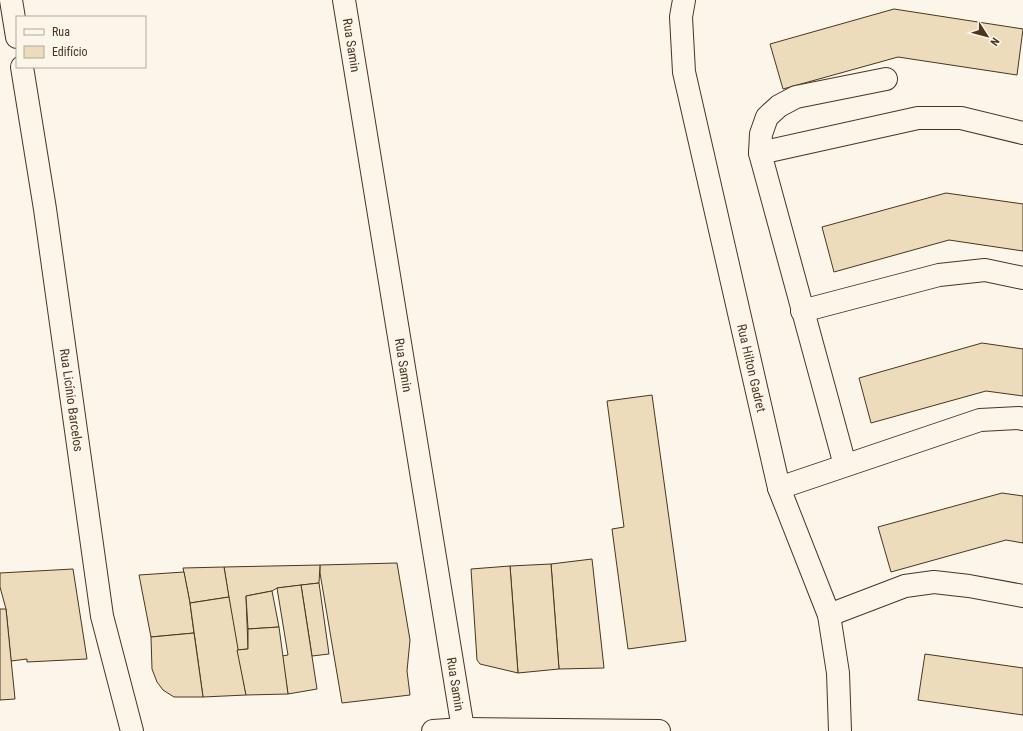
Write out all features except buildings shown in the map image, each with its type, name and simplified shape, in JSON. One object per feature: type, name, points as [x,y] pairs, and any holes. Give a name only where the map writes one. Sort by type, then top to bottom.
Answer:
[{"type":"street","points":[[11,0],[16,31]]},
{"type":"street","name":"Rua Samin","points":[[344,0],[463,729]]},
{"type":"street","name":"Rua Hilton Gadret","points":[[684,0],[681,17],[684,72],[779,488],[829,616],[838,673],[840,731]]},
{"type":"street","name":"Rua Licínio Barcelos","points":[[22,68],[45,209],[102,616],[132,731]]},
{"type":"street","points":[[844,465],[760,153],[761,134],[767,117],[779,106],[796,97],[886,79]]},
{"type":"street","points":[[760,153],[918,118],[961,118],[1023,133]]},
{"type":"street","points":[[802,311],[939,274],[984,270],[1023,278]]},
{"type":"street","points":[[779,488],[980,420],[1023,419]]},
{"type":"street","points":[[829,616],[905,586],[934,582],[969,586],[1023,596]]},
{"type":"street","points":[[432,731],[463,729],[659,731]]}]
